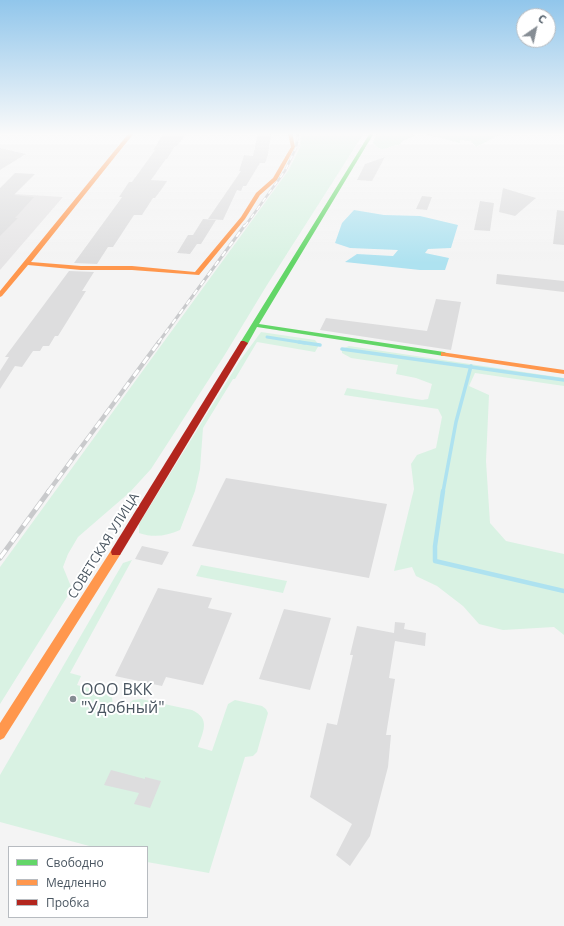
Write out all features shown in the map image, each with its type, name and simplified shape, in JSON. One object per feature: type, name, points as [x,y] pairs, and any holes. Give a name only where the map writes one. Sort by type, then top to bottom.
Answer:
[{"type":"street","points":[[0,295],[97,176]]},
{"type":"street","points":[[26,263],[81,268],[132,268],[197,274],[243,218],[258,194],[277,176]]},
{"type":"street","name":"СОВЕТСКАЯ УЛИЦА","points":[[0,734],[127,535],[345,176]]},
{"type":"street","points":[[254,325],[564,372]]},
{"type":"shaded area","points":[[0,193],[63,197],[0,270]]},
{"type":"green space","points":[[284,176],[336,176],[224,356],[151,469],[130,492],[78,537],[68,554],[63,567],[72,589],[0,704],[0,567]]},
{"type":"green space","points":[[261,332],[315,340],[319,345],[315,352],[257,342],[203,428],[200,469],[195,491],[180,530],[160,536],[139,533],[139,524],[239,362]]},
{"type":"green space","points":[[349,346],[564,378],[564,386],[475,373],[469,386],[489,395],[486,461],[490,523],[506,541],[564,554],[564,635],[554,627],[503,630],[479,624],[463,606],[437,586],[416,576],[412,567],[394,571],[414,489],[411,464],[417,455],[436,448],[442,417],[438,409],[344,395],[347,388],[422,400],[428,399],[432,384],[416,378],[396,374],[398,365],[351,358],[342,353],[342,349]]},
{"type":"green space","points":[[132,560],[70,673],[81,676],[77,685],[108,693],[112,698],[113,705],[124,708],[133,700],[141,699],[192,710],[202,717],[204,721],[203,731],[198,747],[212,751],[228,704],[235,700],[262,706],[268,713],[257,752],[253,756],[245,757],[209,873],[148,862],[148,846],[89,846],[0,822],[0,775],[123,563]]},
{"type":"green space","points":[[201,565],[287,581],[283,593],[196,576]]},
{"type":"water","points":[[354,210],[384,215],[420,216],[458,225],[451,248],[428,249],[425,253],[449,258],[445,270],[420,270],[345,262],[357,254],[393,256],[398,250],[350,248],[335,243],[342,223]]},
{"type":"building","points":[[12,176],[33,176],[14,195],[34,197],[15,218],[18,218],[0,236],[0,188]]},
{"type":"building","points":[[136,176],[154,176],[151,180],[167,181],[155,198],[153,198],[142,215],[134,215],[113,247],[108,247],[97,264],[74,263],[120,200],[122,197],[119,197],[129,182],[132,182]]},
{"type":"building","points":[[237,176],[252,176],[246,186],[243,186],[241,191],[237,190],[223,220],[208,219]]},
{"type":"building","points":[[359,176],[375,176],[372,181],[357,180]]},
{"type":"building","points":[[503,188],[536,198],[515,216],[499,212]]},
{"type":"building","points":[[422,196],[432,197],[427,210],[416,209]]},
{"type":"building","points":[[480,201],[494,203],[490,231],[474,230]]},
{"type":"building","points":[[557,210],[564,211],[564,245],[553,244]]},
{"type":"building","points":[[203,219],[216,220],[201,244],[197,244],[190,254],[177,253],[188,235],[193,235]]},
{"type":"building","points":[[69,271],[94,272],[82,291],[86,291],[58,336],[55,336],[49,346],[43,346],[40,351],[33,351],[22,367],[15,366],[0,389],[0,371],[9,357],[5,357]]},
{"type":"building","points":[[497,274],[564,281],[564,292],[496,284]]},
{"type":"building","points":[[436,299],[461,302],[451,350],[320,330],[326,318],[427,331]]},
{"type":"building","points":[[226,478],[387,504],[369,578],[192,546]]},
{"type":"building","points":[[142,546],[169,552],[162,565],[135,559]]},
{"type":"building","points":[[158,588],[212,598],[208,608],[232,613],[203,685],[166,677],[162,686],[115,676]]},
{"type":"building","points":[[284,609],[331,618],[310,690],[259,679]]},
{"type":"building","points":[[395,622],[405,623],[404,629],[426,633],[425,646],[395,641],[389,678],[395,679],[386,735],[391,735],[388,767],[370,836],[350,866],[336,855],[352,824],[310,797],[327,723],[337,725],[353,655],[350,655],[357,626],[394,633]]},
{"type":"building","points":[[111,770],[145,779],[145,777],[161,781],[150,808],[134,804],[139,793],[104,785]]},
{"type":"waterway","points":[[267,337],[305,343]]},
{"type":"waterway","points":[[299,342],[320,345]]},
{"type":"waterway","points":[[342,349],[471,367]]},
{"type":"waterway","points":[[443,492],[456,422],[471,367]]},
{"type":"waterway","points":[[471,367],[564,380]]},
{"type":"waterway","points":[[443,491],[435,546],[435,561],[564,591]]},
{"type":"railway","points":[[245,226],[281,176]]},
{"type":"railway","points":[[158,343],[245,225]]},
{"type":"railway","points":[[48,492],[159,342]]},
{"type":"railway","points":[[0,558],[49,491]]},
{"type":"traffic: fast","points":[[244,343],[346,176]]},
{"type":"traffic: fast","points":[[255,325],[444,354]]},
{"type":"traffic: slow","points":[[0,295],[97,176]]},
{"type":"traffic: slow","points":[[26,263],[81,268],[132,268],[197,274],[243,218],[258,194],[277,176]]},
{"type":"traffic: slow","points":[[444,354],[564,372]]},
{"type":"traffic: slow","points":[[0,734],[116,552]]},
{"type":"traffic: jam","points":[[116,552],[244,343]]},
{"type":"place","name":"ООО ВКК \"Удобный\"","points":[[73,699]]}]
